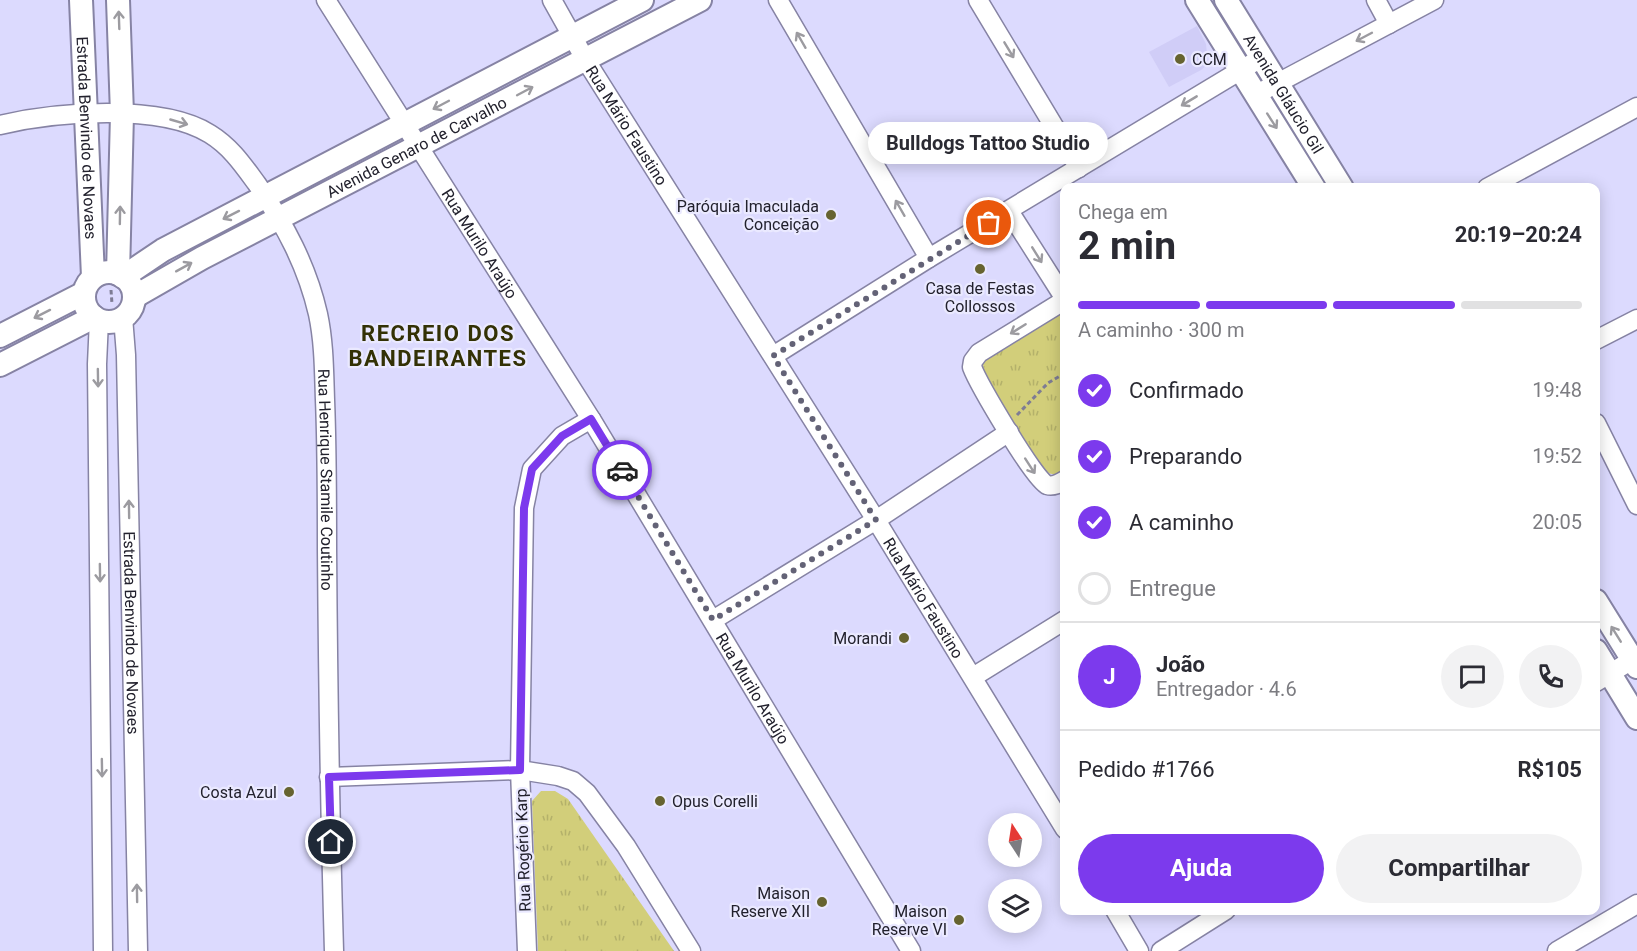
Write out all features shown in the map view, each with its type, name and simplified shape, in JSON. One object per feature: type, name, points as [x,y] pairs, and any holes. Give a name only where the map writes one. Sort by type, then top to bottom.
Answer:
[{"type":"street","name":"Estrada Benvindo de Novaes","points":[[81,0],[86,113],[89,285]]},
{"type":"street","name":"Estrada Benvindo de Novaes","points":[[118,0],[122,114],[121,275]]},
{"type":"street","name":"Rua Murilo Araújo","points":[[326,0],[591,419],[911,951]]},
{"type":"street","name":"Rua Mário Faustino","points":[[552,0],[585,59],[876,520],[1060,821]]},
{"type":"street","name":"Avenida Genaro de Carvalho","points":[[121,275],[163,250],[642,0]]},
{"type":"street","name":"Avenida Genaro de Carvalho","points":[[128,307],[202,258],[700,0]]},
{"type":"street","points":[[778,0],[929,258]]},
{"type":"street","points":[[978,0],[1079,168]]},
{"type":"street","name":"Avenida Gláucio Gil","points":[[1197,0],[1239,71],[1311,183]]},
{"type":"street","name":"Avenida Gláucio Gil","points":[[1226,0],[1339,183]]},
{"type":"street","points":[[1376,0],[1389,24]]},
{"type":"street","points":[[1255,95],[1434,0]]},
{"type":"street","points":[[773,356],[929,258],[1261,58]]},
{"type":"street","points":[[1496,183],[1637,107]]},
{"type":"street","name":"Rua Henrique Stamile Coutinho","points":[[0,125],[86,113],[122,114],[159,117],[182,122],[208,132],[240,159],[291,237],[309,284],[318,315],[322,342],[326,434],[329,777],[334,951]]},
{"type":"street","points":[[1009,211],[1060,291]]},
{"type":"street","points":[[0,336],[89,285],[105,272],[121,275],[131,286],[128,307],[112,321],[96,318],[87,310],[84,302],[89,285]]},
{"type":"street","points":[[1060,302],[979,353],[973,360],[972,367],[1007,430],[1039,480],[1048,485],[1060,484]]},
{"type":"street","name":"Estrada Benvindo de Novaes","points":[[128,307],[126,367],[138,951]]},
{"type":"street","name":"Estrada Benvindo de Novaes","points":[[96,318],[103,951]]},
{"type":"street","points":[[0,365],[96,318]]},
{"type":"street","points":[[1600,338],[1637,318]]},
{"type":"street","name":"Rua Rogério Karp","points":[[527,951],[520,770],[524,508],[532,469],[562,436],[591,419]]},
{"type":"street","points":[[713,620],[876,520],[1007,430]]},
{"type":"street","points":[[1600,431],[1637,505]]},
{"type":"street","points":[[1600,607],[1635,664],[1603,678],[1634,705]]},
{"type":"street","points":[[973,677],[1060,623]]},
{"type":"street","points":[[329,777],[520,770],[573,781],[587,793],[626,846],[691,951]]},
{"type":"street","points":[[1557,951],[1637,904]]},
{"type":"street","points":[[1118,915],[1139,951]]},
{"type":"street","points":[[1161,951],[1218,915]]},
{"type":"path","points":[[1007,430],[1048,383],[1060,376]]},
{"type":"shaded area","name":"CCM","points":[[1197,26],[1206,44],[1208,64],[1169,87],[1149,52]]},
{"type":"green space","points":[[1060,310],[1060,473],[1047,472],[1023,442],[984,374],[985,356]]},
{"type":"green space","points":[[541,791],[555,791],[568,799],[674,951],[538,951],[532,801]]},
{"type":"way so far","points":[[622,470],[713,620],[876,520],[773,356],[989,223]]},
{"type":"place","name":"CCM","points":[[1180,59]]},
{"type":"place","name":"Paróquia Imaculada Conceição","points":[[831,215]]},
{"type":"place","name":"Bulldogs Tattoo Studio","points":[[989,223]]},
{"type":"place","name":"Casa de Festas Collossos","points":[[980,269]]},
{"type":"place","name":"Morandi","points":[[904,638]]},
{"type":"place","name":"Costa Azul","points":[[289,792]]},
{"type":"place","name":"Opus Corelli","points":[[660,801]]},
{"type":"place","name":"Maison Reserve XII","points":[[822,902]]},
{"type":"place","name":"Maison Reserve VI","points":[[959,920]]},
{"type":"district","name":"RECREIO DOS BANDEIRANTES","points":[[438,346]]},
{"type":"route","points":[[331,842],[329,777],[520,770],[524,508],[532,469],[562,436],[591,419],[622,470]]}]
